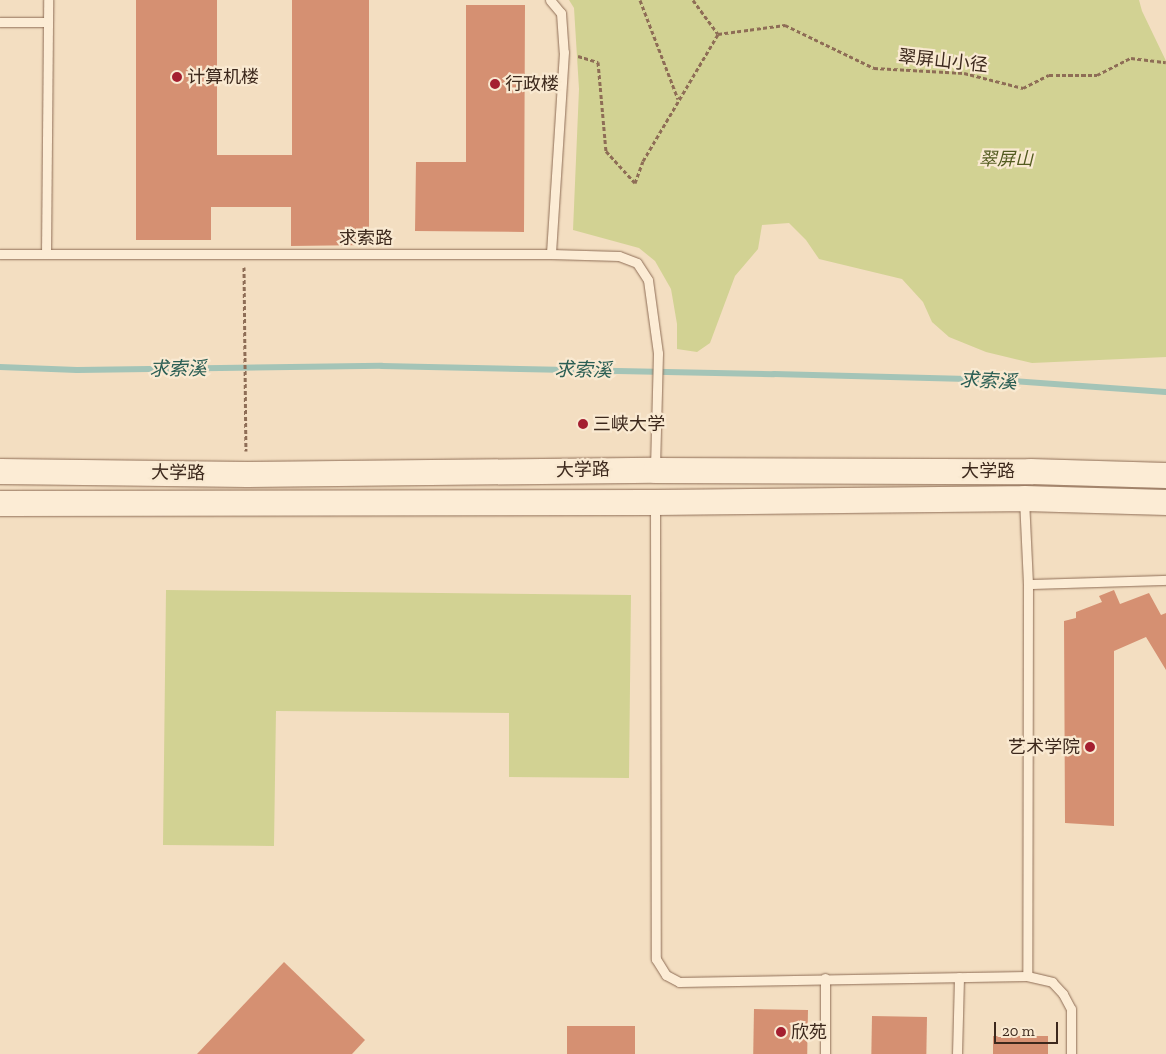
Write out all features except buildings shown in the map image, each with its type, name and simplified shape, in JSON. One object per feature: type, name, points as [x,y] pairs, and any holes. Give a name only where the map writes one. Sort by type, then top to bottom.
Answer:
[{"type":"main road","name":"大学路","points":[[0,471],[247,474],[655,470],[1030,471],[1166,475]]},
{"type":"main road","name":"大学路","points":[[0,503],[655,502],[1024,498],[1166,502]]},
{"type":"lane","points":[[46,254],[48,0]]},
{"type":"lane","points":[[550,0],[561,14],[564,52],[551,254]]},
{"type":"lane","points":[[0,22],[48,22]]},
{"type":"lane","name":"求索路","points":[[0,254],[551,254],[619,256],[637,263],[648,280],[658,353],[655,470]]},
{"type":"lane","points":[[1024,498],[1028,584],[1027,976]]},
{"type":"lane","points":[[655,502],[656,959],[666,975],[679,982],[1027,976],[1052,982],[1063,994],[1071,1009],[1071,1054]]},
{"type":"lane","points":[[1028,584],[1166,580]]},
{"type":"lane","points":[[958,1054],[959,977]]},
{"type":"lane","points":[[824,1054],[825,978]]},
{"type":"path","points":[[640,0],[678,100]]},
{"type":"path","points":[[564,52],[598,62],[606,151],[635,183],[643,161],[718,34],[693,0]]},
{"type":"path","name":"翠屏山小径","points":[[718,34],[785,25],[874,68],[964,73],[1023,88],[1049,75],[1097,75],[1131,58],[1166,62]]},
{"type":"path","points":[[243,254],[245,441]]},
{"type":"green space","name":"翠屏山","points":[[569,0],[1139,0],[1142,11],[1166,61],[1166,357],[1032,363],[986,352],[949,337],[932,322],[923,302],[902,279],[819,259],[806,240],[789,223],[762,225],[758,249],[735,276],[710,343],[697,352],[677,349],[677,324],[671,289],[655,261],[639,248],[573,230],[579,89],[574,8]]},
{"type":"green space","points":[[166,590],[631,595],[629,778],[509,777],[509,713],[276,711],[274,846],[163,845]]},
{"type":"waterway","name":"求索溪","points":[[0,367],[77,370],[382,366],[774,374],[997,380],[1166,392]]},
{"type":"place","name":"计算机楼","points":[[177,77]]},
{"type":"place","name":"行政楼","points":[[495,84]]},
{"type":"place","name":"三峡大学","points":[[583,424]]},
{"type":"place","name":"艺术学院","points":[[1090,747]]},
{"type":"place","name":"欣苑","points":[[781,1032]]}]
